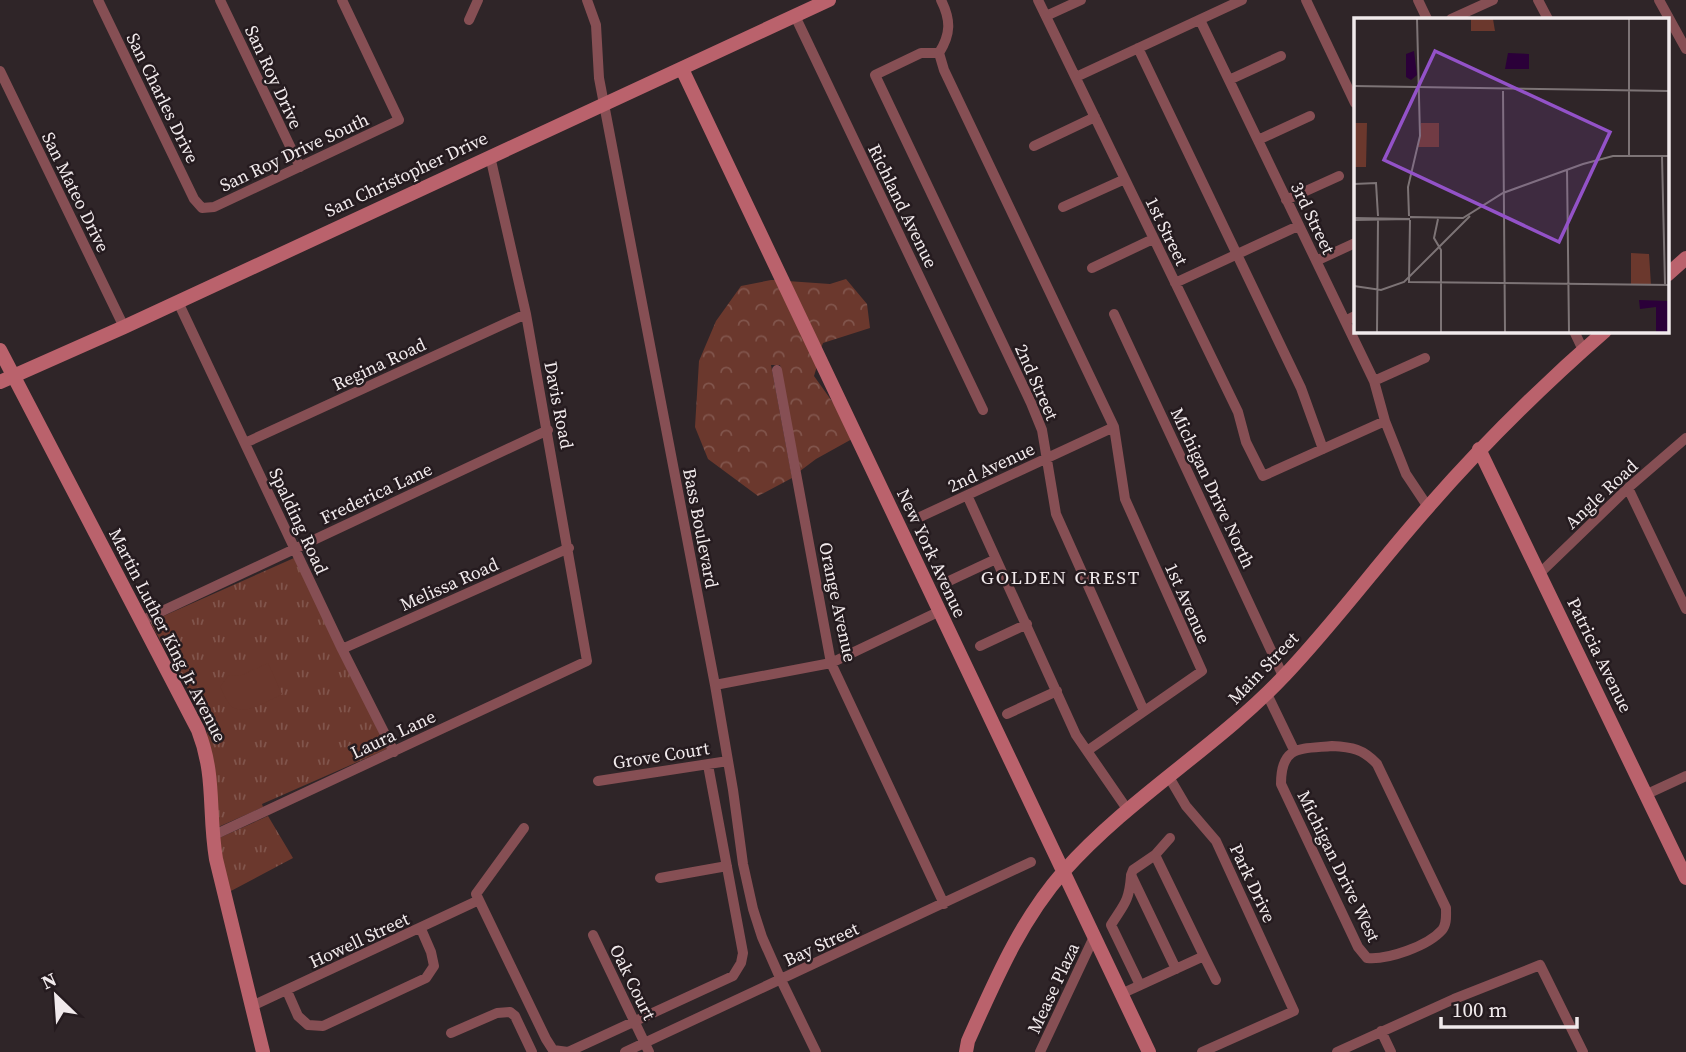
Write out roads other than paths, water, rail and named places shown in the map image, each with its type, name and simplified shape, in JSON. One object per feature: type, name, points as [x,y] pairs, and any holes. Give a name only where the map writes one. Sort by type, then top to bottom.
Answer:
[{"type":"street","name":"San Charles Drive","points":[[99,0],[194,199],[202,208]]},
{"type":"street","name":"San Roy Drive","points":[[220,0],[300,167]]},
{"type":"street","name":"San Roy Drive South","points":[[202,208],[214,207],[399,120],[342,0]]},
{"type":"street","points":[[469,20],[478,0]]},
{"type":"street","name":"Bass Boulevard","points":[[587,0],[596,25],[599,78],[715,685],[752,909],[780,980],[817,1052]]},
{"type":"street","name":"San Christopher Drive","points":[[6,379],[124,327],[829,0]]},
{"type":"street","points":[[941,0],[950,25],[947,41],[939,53],[944,70],[1114,427]]},
{"type":"street","name":"1st Street","points":[[1038,0],[1238,412],[1246,442],[1264,476],[1323,449]]},
{"type":"street","points":[[1046,16],[1081,0]]},
{"type":"street","points":[[1076,77],[1242,0]]},
{"type":"street","points":[[1306,0],[1354,101]]},
{"type":"street","points":[[1418,0],[1427,18]]},
{"type":"street","points":[[1453,18],[1493,0]]},
{"type":"street","points":[[1538,0],[1547,18]]},
{"type":"street","points":[[1659,0],[1686,49]]},
{"type":"street","name":"Richland Avenue","points":[[795,16],[983,410]]},
{"type":"street","name":"3rd Street","points":[[1200,20],[1374,382],[1385,421],[1406,474],[1427,507]]},
{"type":"street","points":[[1138,48],[1301,388],[1323,449],[1385,421]]},
{"type":"street","name":"2nd Street","points":[[939,53],[921,53],[875,75],[1031,403],[1042,430],[1056,514],[1144,711]]},
{"type":"street","points":[[1229,80],[1281,56]]},
{"type":"street","name":"New York Avenue","points":[[682,69],[1149,1052]]},
{"type":"street","name":"San Mateo Drive","points":[[0,71],[124,327]]},
{"type":"street","points":[[1258,140],[1310,116]]},
{"type":"street","points":[[1034,146],[1095,117]]},
{"type":"street","name":"Davis Road","points":[[490,156],[526,314],[587,661]]},
{"type":"street","points":[[1286,200],[1339,176]]},
{"type":"street","points":[[1063,207],[1125,179]]},
{"type":"street","points":[[1175,283],[1298,226]]},
{"type":"street","points":[[1092,268],[1153,239]]},
{"type":"street","points":[[1317,261],[1354,243]]},
{"type":"street","points":[[1668,274],[1686,258]]},
{"type":"street","name":"Spalding Road","points":[[178,302],[294,549],[394,752]]},
{"type":"street","name":"Regina Road","points":[[244,443],[526,314]]},
{"type":"street","name":"Michigan Drive North","points":[[1114,314],[1283,676]]},
{"type":"street","points":[[1345,321],[1354,316]]},
{"type":"street","points":[[1574,332],[1583,350]]},
{"type":"street","name":"Main Street","points":[[958,1052],[967,1046],[1001,966],[1028,918],[1063,873],[1127,809],[1232,727],[1267,694],[1324,632],[1427,507],[1479,449],[1517,410],[1604,332]]},
{"type":"street","name":"Martin Luther King Jr Avenue","points":[[0,350],[6,379],[141,621],[198,730],[207,753],[211,779],[212,836],[263,1052]]},
{"type":"street","points":[[1374,382],[1425,358]]},
{"type":"street","name":"Orange Avenue","points":[[777,370],[831,663],[944,904]]},
{"type":"street","name":"2nd Avenue","points":[[920,517],[1114,427]]},
{"type":"street","name":"1st Avenue","points":[[1087,751],[1202,671],[1125,499],[1114,427]]},
{"type":"street","name":"Frederica Lane","points":[[141,621],[548,430]]},
{"type":"street","name":"Angle Road","points":[[1539,574],[1628,488],[1686,438]]},
{"type":"street","name":"Patricia Avenue","points":[[1479,449],[1686,878]]},
{"type":"street","points":[[1628,488],[1686,609]]},
{"type":"street","points":[[967,495],[1076,734],[1127,809]]},
{"type":"street","name":"Melissa Road","points":[[342,649],[569,548]]},
{"type":"street","points":[[949,582],[996,559]]},
{"type":"street","points":[[715,685],[831,663],[938,612]]},
{"type":"street","points":[[980,646],[1027,624]]},
{"type":"street","name":"Laura Lane","points":[[212,836],[587,661]]},
{"type":"street","points":[[1007,714],[1056,691]]},
{"type":"street","points":[[1267,694],[1294,750]]},
{"type":"street","name":"Michigan Drive West","points":[[1352,747],[1366,753],[1377,764],[1446,908],[1443,929],[1433,937],[1399,953],[1378,959],[1367,958],[1358,947],[1281,784],[1281,768],[1294,750],[1352,747]]},
{"type":"street","name":"Grove Court","points":[[598,781],[728,761]]},
{"type":"street","points":[[524,828],[478,897],[545,1039],[554,1051],[568,1052],[733,976],[741,963],[743,953],[708,765]]},
{"type":"street","points":[[1645,795],[1686,776]]},
{"type":"street","name":"Park Drive","points":[[1169,777],[1186,806],[1216,841],[1294,1010],[1202,1052]]},
{"type":"street","points":[[1140,985],[1111,925],[1130,896],[1133,870],[1155,855],[1170,838]]},
{"type":"street","points":[[1155,855],[1216,980]]},
{"type":"street","name":"Bay Street","points":[[625,1052],[647,1047],[780,980],[1031,862]]},
{"type":"street","points":[[660,878],[727,866]]},
{"type":"street","points":[[1131,875],[1176,969]]},
{"type":"street","name":"Howell Street","points":[[252,1006],[421,929],[478,897]]},
{"type":"street","points":[[286,991],[299,1016],[308,1025],[323,1026],[426,978],[433,965],[431,952],[421,929]]},
{"type":"street","name":"Oak Court","points":[[593,935],[647,1047]]},
{"type":"street","name":"Mease Plaza","points":[[1040,1052],[1094,937]]},
{"type":"street","points":[[1121,994],[1204,956]]},
{"type":"street","points":[[1337,1052],[1530,967],[1540,965],[1583,1052]]},
{"type":"street","points":[[451,1033],[497,1013],[510,1012],[515,1016],[533,1052]]},
{"type":"street","points":[[1381,1031],[1391,1052]]},
{"type":"district","name":"GOLDEN CREST","points":[[1061,577]]}]
